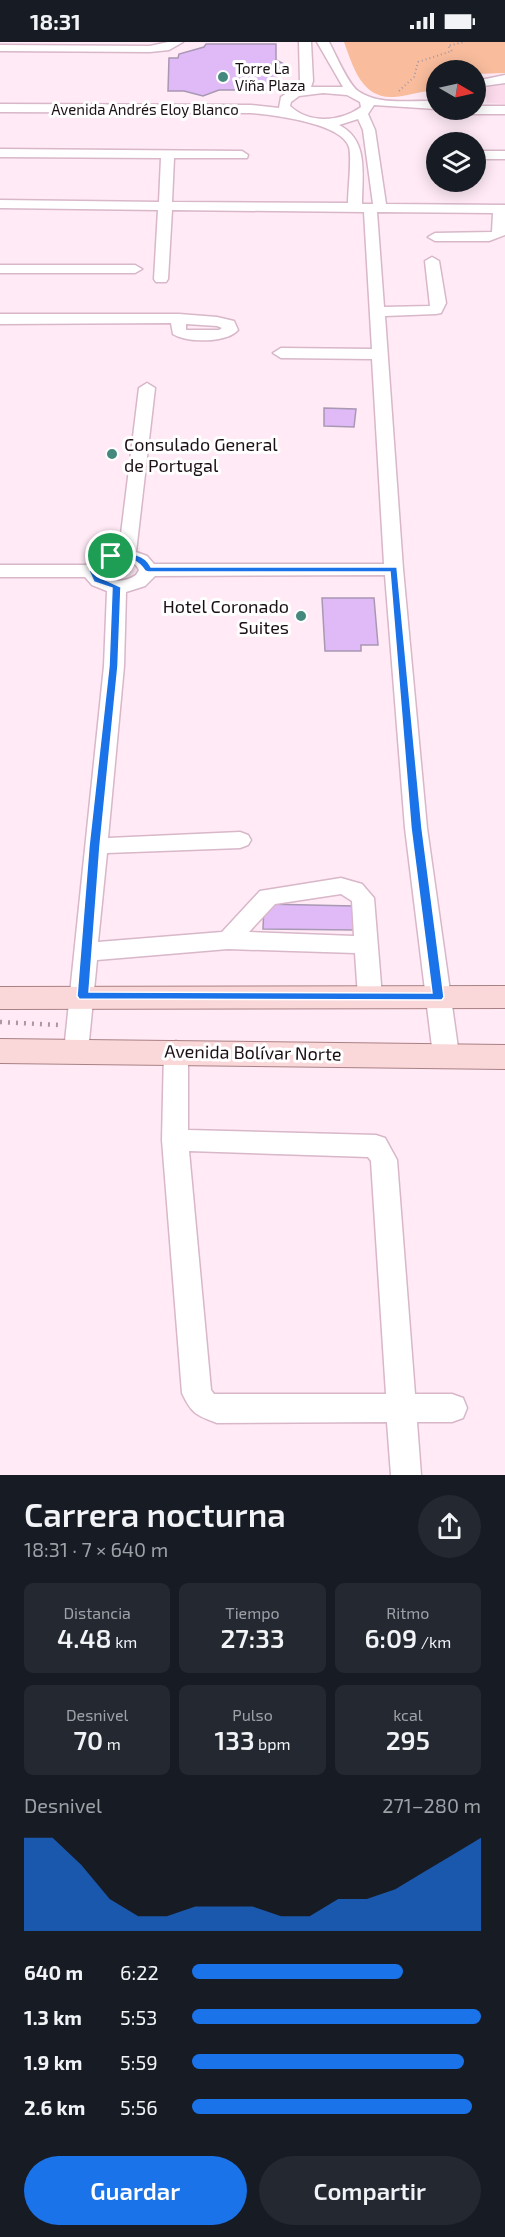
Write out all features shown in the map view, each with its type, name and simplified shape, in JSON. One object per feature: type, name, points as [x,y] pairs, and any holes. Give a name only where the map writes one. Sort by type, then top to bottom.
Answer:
[{"type":"main road","points":[[0,998],[83,996],[505,997]]},
{"type":"main road","name":"Avenida Bolívar Norte","points":[[0,1051],[176,1051],[505,1057]]},
{"type":"street","points":[[0,48],[150,49],[165,48],[177,42]]},
{"type":"street","points":[[290,113],[284,107],[292,95],[306,86],[305,42]]},
{"type":"street","points":[[323,42],[361,102],[369,130],[368,207],[394,569],[417,828],[446,1055]]},
{"type":"street","points":[[486,82],[505,79]]},
{"type":"street","name":"Avenida Andrés Eloy Blanco","points":[[0,101],[258,103],[323,89],[361,102]]},
{"type":"street","points":[[361,102],[426,105]]},
{"type":"street","points":[[322,121],[345,120],[361,102]]},
{"type":"street","points":[[486,105],[505,105]]},
{"type":"street","name":"Avenida Andrés Eloy Blanco","points":[[0,108],[251,109],[290,113],[308,120],[322,121]]},
{"type":"street","points":[[486,110],[505,110]]},
{"type":"street","points":[[322,121],[346,133],[355,147],[368,207]]},
{"type":"street","points":[[0,153],[242,155]]},
{"type":"street","points":[[161,279],[168,155]]},
{"type":"street","points":[[486,155],[505,155]]},
{"type":"street","points":[[0,204],[503,209],[499,234],[489,237],[435,237]]},
{"type":"street","points":[[376,312],[436,310],[439,303],[432,261]]},
{"type":"street","points":[[0,269],[135,269]]},
{"type":"street","points":[[0,319],[179,320]]},
{"type":"street","points":[[281,353],[379,354]]},
{"type":"street","points":[[126,555],[147,388]]},
{"type":"street","points":[[93,571],[98,562],[104,558],[126,555],[144,562],[148,570]]},
{"type":"street","points":[[148,570],[394,569]]},
{"type":"street","points":[[93,571],[97,580],[117,587],[139,582],[148,570]]},
{"type":"street","points":[[0,572],[93,571]]},
{"type":"street","points":[[76,1051],[83,996],[94,846],[114,666],[117,587]]},
{"type":"street","points":[[94,846],[240,840]]},
{"type":"street","points":[[228,940],[268,897],[341,886],[354,890],[363,898],[370,997]]},
{"type":"street","points":[[85,952],[228,940],[366,945]]},
{"type":"street","points":[[176,1051],[175,1140],[197,1393],[204,1404],[217,1409],[452,1408]]},
{"type":"street","points":[[175,1140],[376,1146],[384,1161],[406,1475]]},
{"type":"path","points":[[361,102],[376,92],[392,96],[414,77],[418,62],[452,51],[448,46],[464,42]]},
{"type":"shaded area","points":[[344,42],[505,42],[505,73],[486,74],[486,60],[426,60],[426,91],[394,97],[374,93],[366,87],[351,61]]},
{"type":"shaded area","points":[[505,77],[505,104],[487,103],[486,79]]},
{"type":"building","name":"Torre La Viña Plaza","points":[[206,44],[276,44],[276,60],[286,65],[277,69],[277,84],[270,90],[219,90],[203,96],[184,91],[168,91],[169,58],[178,58],[179,54],[204,47]]},
{"type":"building","points":[[324,408],[356,409],[354,427],[324,426]]},
{"type":"building","points":[[322,598],[374,598],[378,645],[361,645],[361,651],[325,651]]},
{"type":"building","points":[[264,904],[354,906],[355,930],[263,929]]},
{"type":"place","name":"Torre La Viña Plaza","points":[[223,77]]},
{"type":"place","name":"Consulado General de Portugal","points":[[112,454]]},
{"type":"place","name":"Hotel Coronado Suites","points":[[301,616]]},
{"type":"route","points":[[111,556],[134,556],[144,562],[148,570],[394,569],[417,828],[438,997],[83,996],[94,846],[114,666],[117,587],[97,580],[93,571],[98,562],[111,556]]}]
